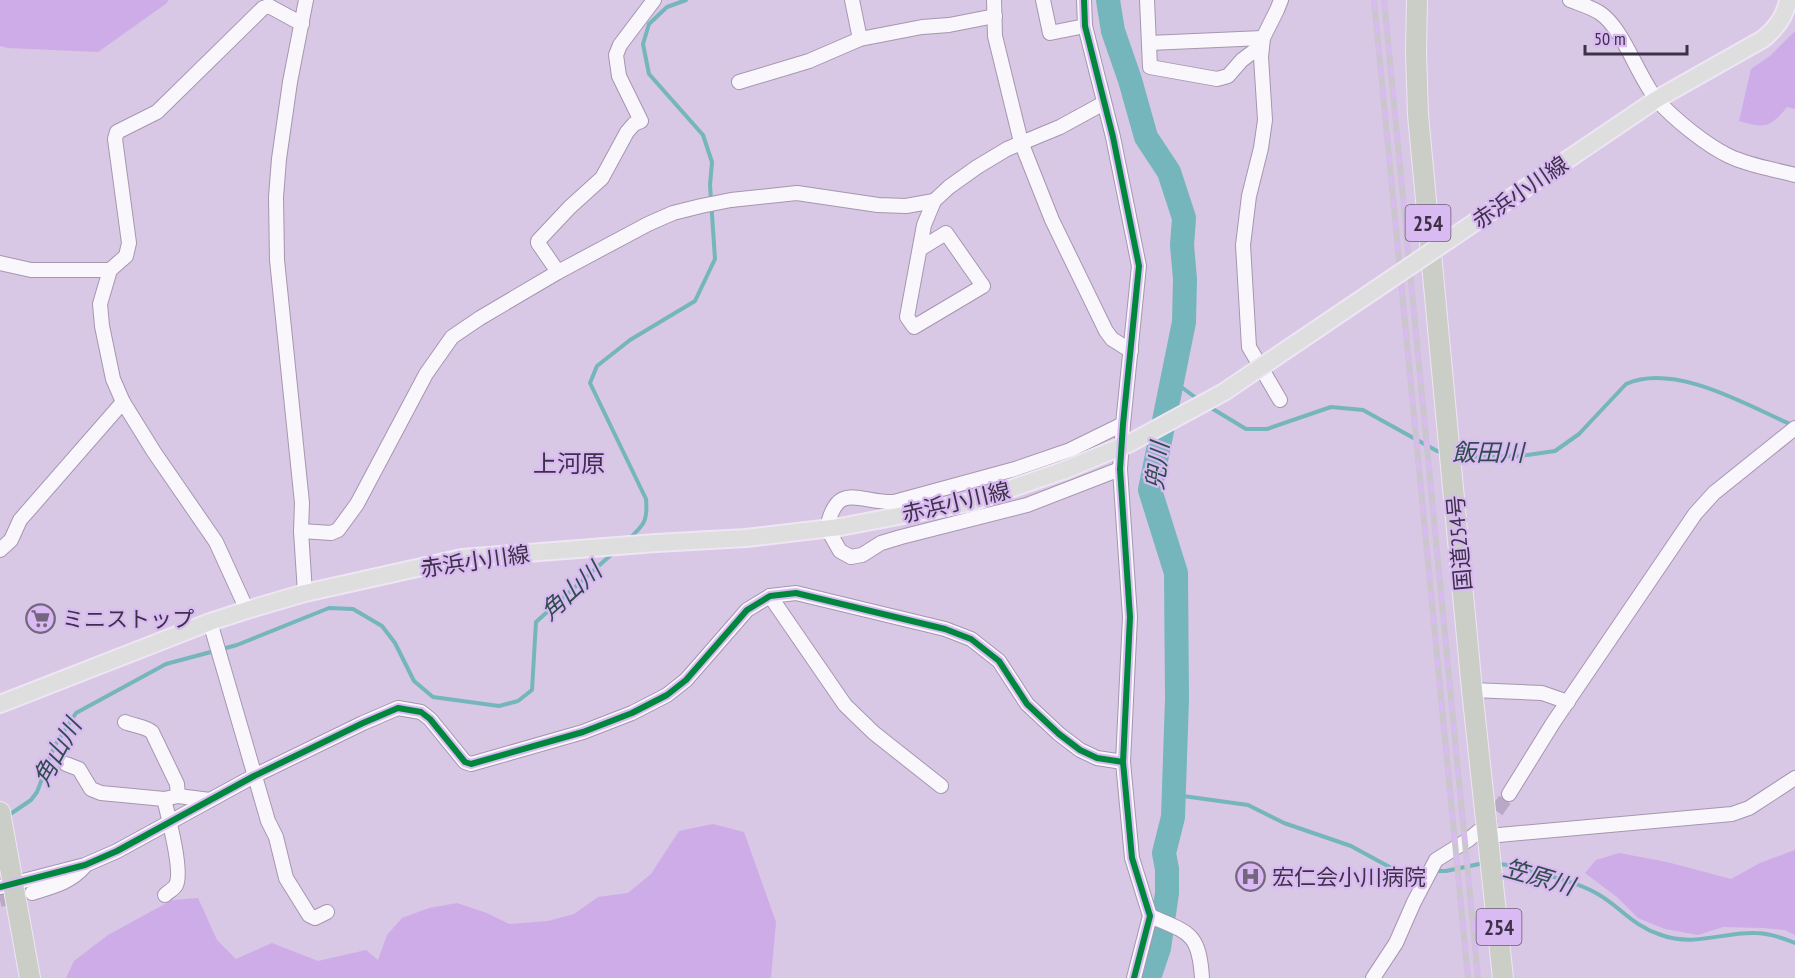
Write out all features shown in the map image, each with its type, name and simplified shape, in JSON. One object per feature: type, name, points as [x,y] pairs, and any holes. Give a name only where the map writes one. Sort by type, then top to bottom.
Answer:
[{"type":"highway","name":"国道254号","points":[[1417,0],[1418,115],[1486,840],[1494,876],[1503,978]]},
{"type":"highway","points":[[0,812],[6,886],[30,978]]},
{"type":"main road","name":"赤浜小川線","points":[[0,704],[212,630],[247,610],[305,593],[462,558],[746,538],[827,528],[972,502],[1065,470],[1130,443],[1224,392],[1657,99],[1763,39],[1782,19],[1788,0]]},
{"type":"street","points":[[305,593],[302,503],[277,260],[276,198],[290,82],[306,0]]},
{"type":"street","points":[[558,272],[538,241],[602,178],[627,132],[634,124],[641,121],[619,76],[616,56],[620,45],[654,0]]},
{"type":"street","points":[[852,0],[860,39]]},
{"type":"street","points":[[994,0],[995,36],[1000,64],[1021,142],[1052,220],[1106,331],[1112,339],[1131,351]]},
{"type":"street","points":[[1043,0],[1050,33],[1085,26]]},
{"type":"street","points":[[1084,0],[1085,26],[1113,137],[1139,266],[1120,469],[1130,617],[1123,762],[1132,858],[1154,918],[1134,978]]},
{"type":"street","points":[[1147,0],[1150,67],[1217,79],[1228,76],[1262,41],[1281,0]]},
{"type":"street","points":[[1570,0],[1601,13],[1612,25],[1657,99],[1676,117],[1728,155],[1751,164],[1795,175]]},
{"type":"street","points":[[247,610],[216,542],[154,452],[123,402],[113,380],[102,327],[100,304],[110,270],[126,256],[129,243],[115,139],[117,132],[157,112],[263,8],[269,6],[302,24]]},
{"type":"street","points":[[739,82],[809,61],[860,39],[995,16]]},
{"type":"street","points":[[1149,43],[1262,41]]},
{"type":"street","points":[[1262,41],[1265,120],[1261,148],[1249,196],[1243,245],[1246,314],[1253,357],[1280,400]]},
{"type":"street","points":[[920,249],[946,233],[983,286],[914,327],[907,317],[924,225],[934,201],[977,167],[1021,142],[1060,127],[1104,104]]},
{"type":"street","points":[[302,531],[331,533],[338,530],[357,504],[426,374],[452,338],[480,318],[558,272],[673,213],[731,200],[797,193],[878,205],[906,206],[934,201]]},
{"type":"street","points":[[0,263],[31,270],[110,270]]},
{"type":"street","points":[[0,550],[11,540],[20,520],[123,402]]},
{"type":"street","points":[[1120,469],[1027,505],[881,543],[862,555],[851,557],[840,551],[827,528],[834,505],[843,499],[856,497],[878,502],[894,502],[1015,469],[1070,450],[1123,424]]},
{"type":"street","points":[[1509,795],[1553,723],[1695,514],[1714,493],[1792,431]]},
{"type":"street","points":[[6,886],[85,865],[169,823],[254,776],[398,708],[421,712],[430,719],[465,762],[471,764],[583,732],[632,713],[667,695],[686,680],[747,610],[770,596],[795,593],[945,629],[971,639],[999,661],[1027,704],[1059,734],[1080,750],[1096,758],[1123,762]]},
{"type":"street","points":[[770,596],[845,705],[874,733],[941,786]]},
{"type":"street","points":[[212,630],[254,776],[268,821],[276,837],[286,878],[309,915],[315,918],[327,912]]},
{"type":"street","points":[[1472,690],[1542,693],[1568,702]]},
{"type":"street","points":[[125,722],[135,727],[147,728],[152,732],[177,784],[171,797],[169,823],[178,876],[176,886],[165,895]]},
{"type":"street","points":[[66,764],[79,769],[91,789],[101,793],[210,800]]},
{"type":"street","points":[[1373,978],[1396,943],[1434,863],[1486,840],[1732,814],[1749,808],[1795,778]]},
{"type":"street","points":[[32,893],[68,881],[76,876],[85,865]]},
{"type":"street","points":[[1154,918],[1185,932],[1195,941],[1201,961],[1202,978]]},
{"type":"shaded area","points":[[0,0],[168,0],[167,3],[98,52],[0,46]]},
{"type":"shaded area","points":[[1795,31],[1795,109],[1787,107],[1776,119],[1766,124],[1755,125],[1739,121],[1751,69],[1770,56]]},
{"type":"shaded area","points":[[713,824],[744,832],[776,922],[771,978],[66,978],[74,961],[108,935],[172,900],[198,898],[217,940],[236,959],[272,943],[318,961],[366,950],[378,960],[387,935],[402,918],[429,908],[457,903],[487,913],[509,924],[548,921],[574,914],[598,897],[628,893],[651,874],[679,831]]},
{"type":"shaded area","points":[[1795,850],[1795,935],[1785,930],[1762,928],[1723,927],[1698,935],[1665,929],[1638,918],[1617,897],[1585,873],[1596,860],[1619,853],[1667,862],[1731,879],[1760,863]]},
{"type":"waterway","name":"角山川","points":[[628,540],[644,522],[646,499],[590,383],[597,366],[630,340],[695,301],[715,259],[710,185],[712,162],[703,135],[649,74],[643,44],[649,24],[667,7],[686,0]]},
{"type":"waterway","name":"兜川","points":[[1108,0],[1113,31],[1146,137],[1169,172],[1184,218],[1182,245],[1185,279],[1184,322],[1150,490],[1176,573],[1177,699],[1173,817],[1164,853],[1167,893],[1159,948],[1149,978]]},
{"type":"waterway","name":"飯田川","points":[[1456,455],[1466,457],[1521,456],[1555,451],[1579,434],[1626,384],[1645,379],[1666,378],[1688,382],[1732,397],[1792,425]]},
{"type":"waterway","name":"飯田川","points":[[1173,381],[1199,400]]},
{"type":"waterway","name":"飯田川","points":[[1208,406],[1246,429],[1267,429],[1331,407],[1363,410],[1437,451],[1443,452]]},
{"type":"waterway","name":"角山川","points":[[6,817],[31,800],[37,792],[54,747],[76,713],[166,664],[237,645],[329,608],[353,609],[382,626],[395,643],[414,681],[433,697],[499,706],[518,701],[532,690],[536,622],[613,553]]},
{"type":"waterway","name":"笠原川","points":[[1175,798],[1183,796],[1248,805],[1284,823],[1351,846],[1395,870],[1425,871]]},
{"type":"waterway","name":"笠原川","points":[[1433,871],[1446,871],[1484,863]]},
{"type":"waterway","name":"笠原川","points":[[1498,864],[1554,877],[1586,888],[1604,898],[1634,921],[1661,935],[1685,940],[1755,933],[1775,936],[1795,943]]},
{"type":"tunnel","points":[[1483,827],[1509,794]]},
{"type":"tunnel","points":[[0,900],[24,895]]},
{"type":"railway","points":[[1374,0],[1468,978]]},
{"type":"railway","points":[[1384,0],[1478,978]]},
{"type":"cycle path","points":[[1084,0],[1085,26],[1113,137],[1139,266],[1120,469],[1130,617],[1123,762],[1132,858],[1150,916],[1134,978]]},
{"type":"cycle path","points":[[0,887],[85,865],[117,851],[254,776],[398,708],[421,712],[430,719],[465,762],[471,764],[583,732],[632,713],[667,695],[686,680],[747,610],[770,596],[796,593],[945,629],[971,639],[999,661],[1027,704],[1059,734],[1080,750],[1097,758],[1123,762]]},
{"type":"place","name":"ミニストップ","points":[[41,619]]},
{"type":"place","name":"宏仁会小川病院","points":[[1251,877]]},
{"type":"district","name":"上河原","points":[[569,463]]}]
